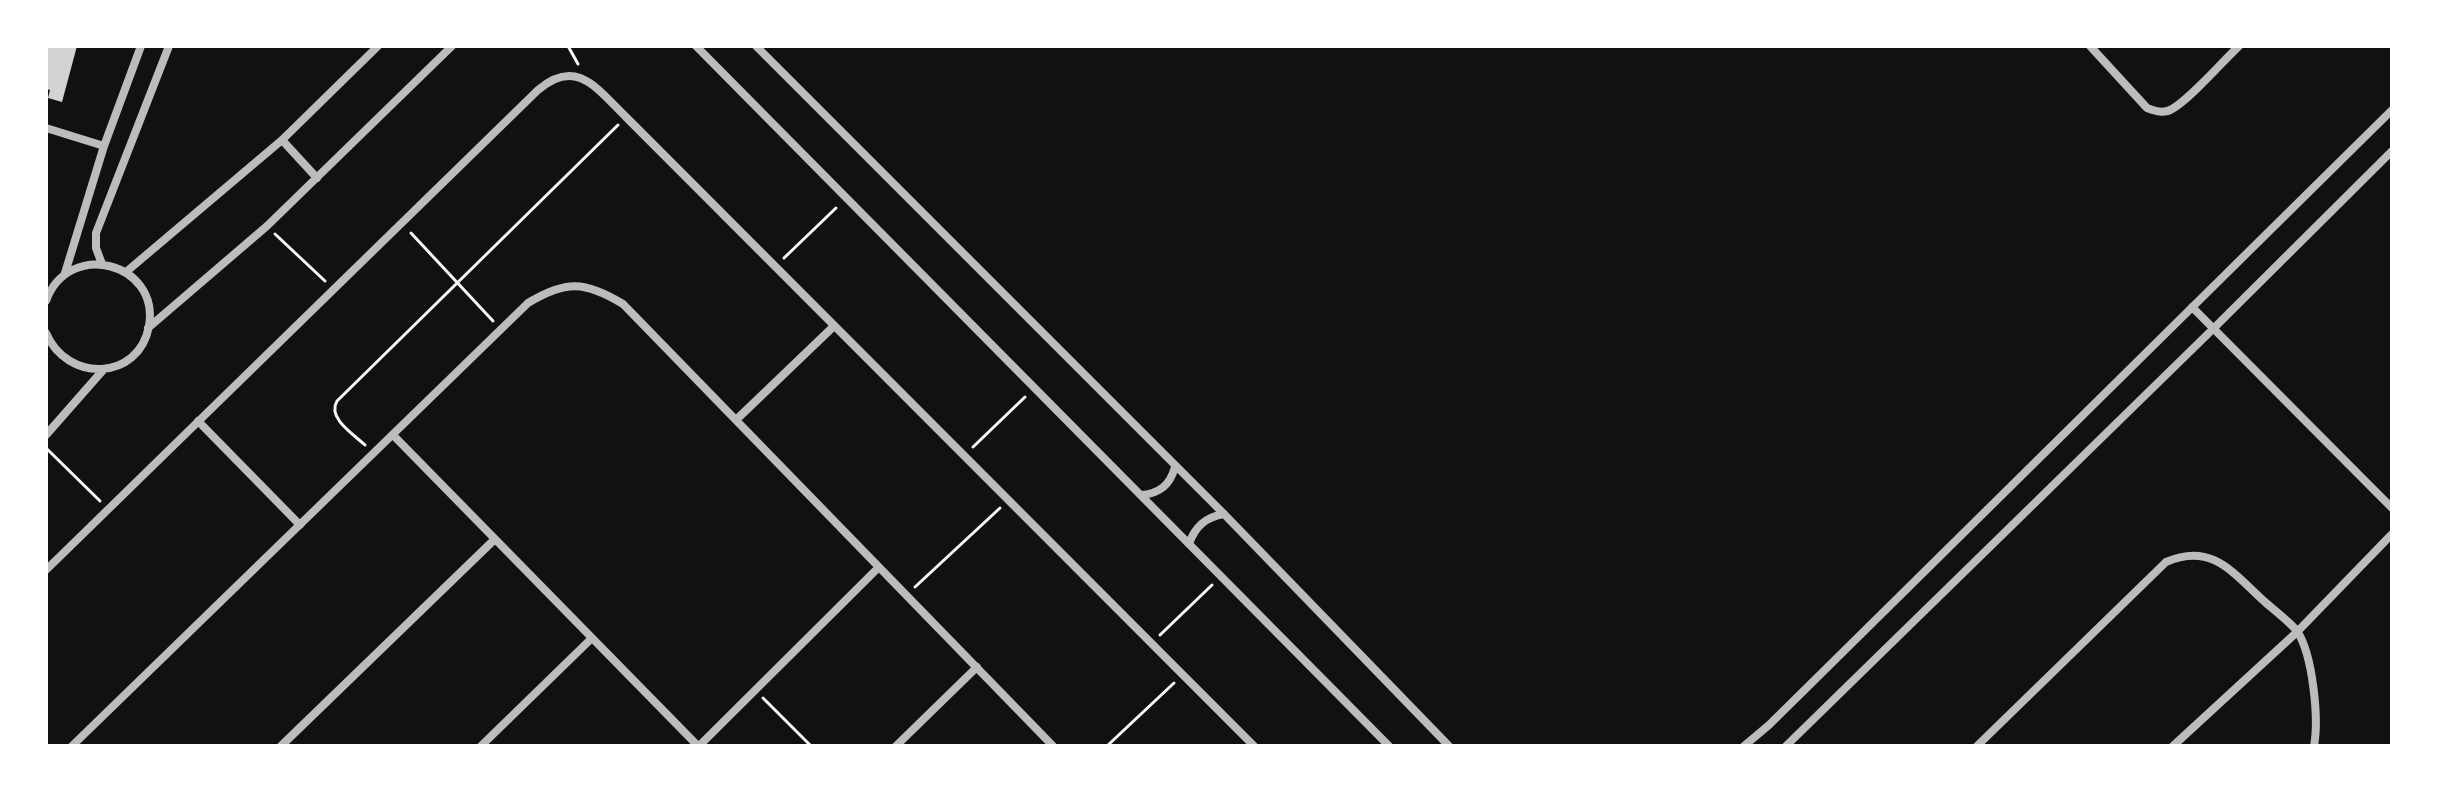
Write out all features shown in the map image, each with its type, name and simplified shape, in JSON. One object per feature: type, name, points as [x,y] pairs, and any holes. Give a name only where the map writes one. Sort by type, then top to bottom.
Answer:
[{"type":"street","points":[[65,274],[104,146],[141,46]]},
{"type":"street","points":[[102,264],[96,248],[96,233],[169,46]]},
{"type":"street","points":[[126,272],[282,140],[378,46]]},
{"type":"street","points":[[46,333],[57,353],[79,367],[104,369],[116,366],[137,351],[148,328],[267,226],[452,46]]},
{"type":"street","points":[[696,46],[1389,746]]},
{"type":"street","points":[[756,46],[1224,514],[1449,746]]},
{"type":"street","points":[[2090,46],[2147,108],[2157,112],[2170,111],[2182,102],[2239,46]]},
{"type":"street","points":[[46,570],[551,79],[568,74],[585,78],[626,117],[1254,746]]},
{"type":"street","points":[[1744,746],[1769,725],[2392,110]]},
{"type":"street","points":[[46,128],[104,146]]},
{"type":"street","points":[[282,140],[317,178]]},
{"type":"street","points":[[1786,746],[2392,151]]},
{"type":"street","points":[[46,301],[65,274],[76,267],[102,264],[126,272],[136,281],[148,303],[148,328]]},
{"type":"street","points":[[72,746],[528,303],[550,290],[576,285],[601,290],[623,304],[1053,746]]},
{"type":"street","points":[[2192,307],[2392,508]]},
{"type":"street","points":[[736,420],[834,326]]},
{"type":"street","points":[[46,435],[104,369]]},
{"type":"street","points":[[198,421],[300,525]]},
{"type":"street","points":[[393,435],[698,746],[879,567]]},
{"type":"street","points":[[1142,495],[1151,494],[1167,484],[1175,467]]},
{"type":"street","points":[[1189,544],[1198,526],[1224,514]]},
{"type":"street","points":[[2173,746],[2297,632],[2391,536]]},
{"type":"street","points":[[281,746],[495,539]]},
{"type":"street","points":[[1977,746],[2160,567],[2181,555],[2198,554],[2215,559],[2228,568],[2297,632],[2310,667],[2316,703],[2314,746]]},
{"type":"street","points":[[481,746],[592,638]]},
{"type":"street","points":[[896,746],[977,667]]},
{"type":"path","points":[[568,46],[585,78]]},
{"type":"path","points":[[373,454],[334,415],[333,407],[337,401],[626,117]]},
{"type":"path","points":[[775,266],[847,198]]},
{"type":"path","points":[[402,223],[501,330]]},
{"type":"path","points":[[267,226],[333,290]]},
{"type":"path","points":[[964,456],[1035,388]]},
{"type":"path","points":[[46,448],[108,509]]},
{"type":"path","points":[[907,595],[1009,500]]},
{"type":"path","points":[[1152,643],[1221,576]]},
{"type":"path","points":[[1107,746],[1183,675]]},
{"type":"path","points":[[755,690],[811,746]]},
{"type":"building","points":[[46,46],[77,46],[62,102],[48,98]]}]
